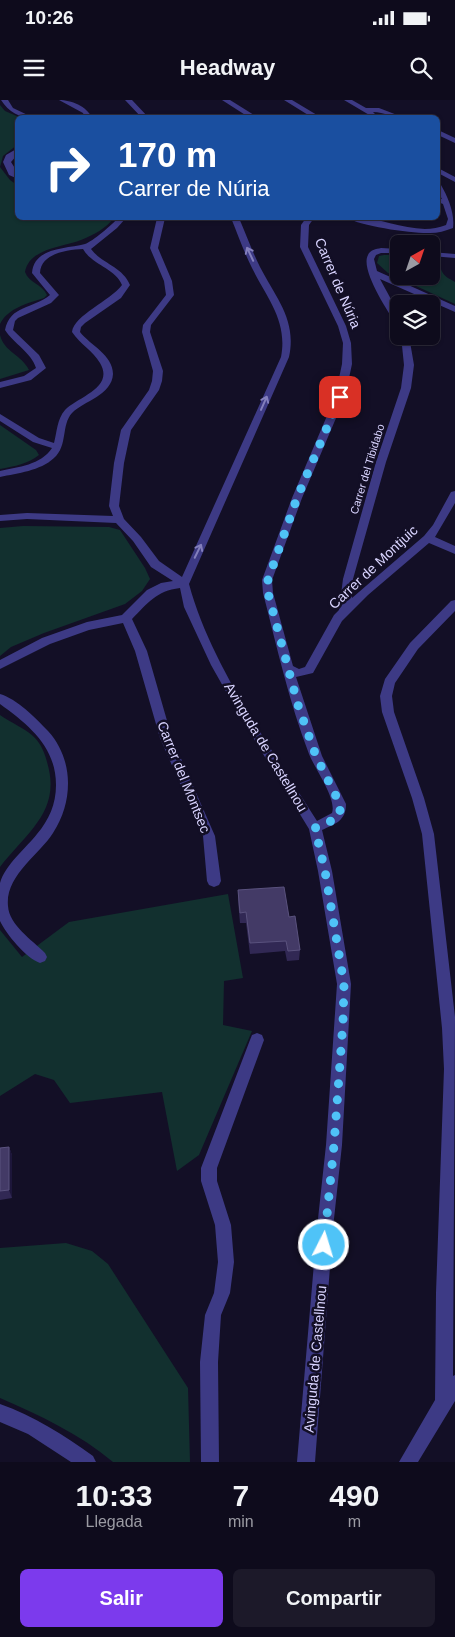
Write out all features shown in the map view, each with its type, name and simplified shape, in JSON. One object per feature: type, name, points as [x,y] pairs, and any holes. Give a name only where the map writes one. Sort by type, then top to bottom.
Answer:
[{"type":"street","points":[[4,100],[11,109],[24,115]]},
{"type":"street","points":[[62,100],[86,112],[88,115]]},
{"type":"street","points":[[128,100],[142,115]]},
{"type":"street","points":[[225,100],[251,115]]},
{"type":"street","points":[[287,100],[314,115]]},
{"type":"street","points":[[346,100],[372,115]]},
{"type":"street","points":[[366,110],[379,110],[393,115]]},
{"type":"street","points":[[440,133],[455,141]]},
{"type":"street","points":[[15,152],[9,157],[7,162],[15,176]]},
{"type":"street","points":[[440,171],[455,180]]},
{"type":"street","points":[[363,220],[418,230],[439,231],[447,228],[452,223],[452,219],[442,202],[446,199],[440,191]]},
{"type":"street","points":[[0,385],[26,378],[41,368],[37,358],[9,330],[11,320],[15,316],[48,301],[55,295],[36,273],[37,265],[45,257],[60,250],[78,246],[89,246],[111,231],[120,220]]},
{"type":"street","points":[[161,220],[154,248],[168,281],[170,295],[147,325],[147,339],[158,371],[157,381],[154,390],[139,408],[126,430],[115,489],[114,506],[119,520],[137,539],[155,564],[185,591]]},
{"type":"street","points":[[185,591],[285,357],[288,342],[282,315],[256,267],[236,220]]},
{"type":"street","name":"Carrer de Núria","points":[[309,220],[305,225],[304,247],[344,331],[347,343],[347,364],[340,397],[297,498],[268,580],[268,593],[298,705],[316,756],[340,804],[338,818],[315,828]]},
{"type":"street","points":[[0,474],[44,462],[52,456],[58,447],[64,418],[102,386],[107,379],[106,366],[97,353],[78,336],[76,332],[77,326],[94,311],[118,296],[126,285],[123,277],[89,254],[87,249],[89,246]]},
{"type":"street","points":[[390,250],[382,250],[372,254],[369,260],[372,272],[390,305]]},
{"type":"street","points":[[440,255],[455,256]]},
{"type":"street","points":[[372,272],[455,309]]},
{"type":"street","name":"Carrer del Tibidabo","points":[[345,610],[349,573],[406,388],[410,365],[407,345]]},
{"type":"street","points":[[0,417],[36,440],[58,447]]},
{"type":"street","name":"Carrer de Montjuic","points":[[289,670],[299,674],[309,670],[338,618],[428,538],[437,527],[455,494]]},
{"type":"street","points":[[0,518],[42,516],[119,520]]},
{"type":"street","points":[[428,538],[455,550]]},
{"type":"street","points":[[0,665],[29,648],[46,641],[87,626],[126,618],[151,593],[165,586],[185,591]]},
{"type":"street","name":"Avinguda de Castellnou","points":[[185,591],[218,666],[231,690],[315,828],[325,871],[344,984],[335,1136],[325,1228],[306,1462]]},
{"type":"street","points":[[444,1402],[444,1283],[451,1069],[449,1028],[428,834],[418,798],[388,712],[386,696],[389,682],[414,646],[455,604]]},
{"type":"street","name":"Carrer del Montsec","points":[[126,618],[140,651],[166,738],[209,836],[214,881]]},
{"type":"street","points":[[0,698],[38,728],[61,762],[62,788],[60,804],[52,824],[14,870],[5,884],[1,898],[1,908],[6,920],[18,936],[40,957]]},
{"type":"street","points":[[210,1462],[209,1362],[213,1315],[222,1293],[226,1262],[223,1225],[210,1181],[209,1168],[257,1040]]},
{"type":"street","points":[[408,1462],[455,1384]]},
{"type":"street","points":[[0,1413],[15,1418],[58,1442],[88,1462]]},
{"type":"green space","points":[[0,105],[5,111],[15,115],[15,147],[3,156],[0,167]]},
{"type":"green space","points":[[0,167],[15,184],[15,220],[112,220],[91,236],[40,253],[33,258],[25,272],[29,279],[42,288],[47,295],[44,298],[13,310],[0,324]]},
{"type":"green space","points":[[390,255],[390,274],[377,263],[379,256]]},
{"type":"green space","points":[[440,261],[443,274],[455,282],[455,304],[440,297],[440,295],[436,295],[414,285],[440,285]]},
{"type":"green space","points":[[0,335],[5,346],[29,370],[0,379]]},
{"type":"green space","points":[[0,425],[36,450],[39,455],[26,463],[0,469]]},
{"type":"green space","points":[[23,526],[109,527],[120,530],[150,579],[142,591],[125,604],[44,633],[11,647],[0,656],[0,528]]},
{"type":"green space","points":[[0,715],[32,735],[41,746],[47,762],[50,794],[46,808],[39,820],[0,867]]},
{"type":"green space","points":[[228,894],[243,978],[224,981],[223,1025],[252,1031],[199,1155],[177,1171],[162,1092],[70,1103],[54,1080],[35,1074],[0,1096],[0,930],[22,957],[69,922]]},
{"type":"green space","points":[[66,1243],[92,1251],[108,1264],[188,1388],[190,1462],[113,1462],[73,1434],[44,1418],[0,1398],[0,1248]]},
{"type":"building","points":[[284,887],[289,917],[295,916],[300,950],[288,951],[286,941],[250,943],[246,912],[240,913],[238,890]]},
{"type":"building","points":[[9,1147],[9,1190],[0,1191],[0,1148]]},
{"type":"route","points":[[324,1245],[334,1145],[344,984],[325,871],[315,828],[338,818],[340,804],[316,756],[298,705],[268,593],[268,580],[270,570],[314,454],[340,397]]}]
